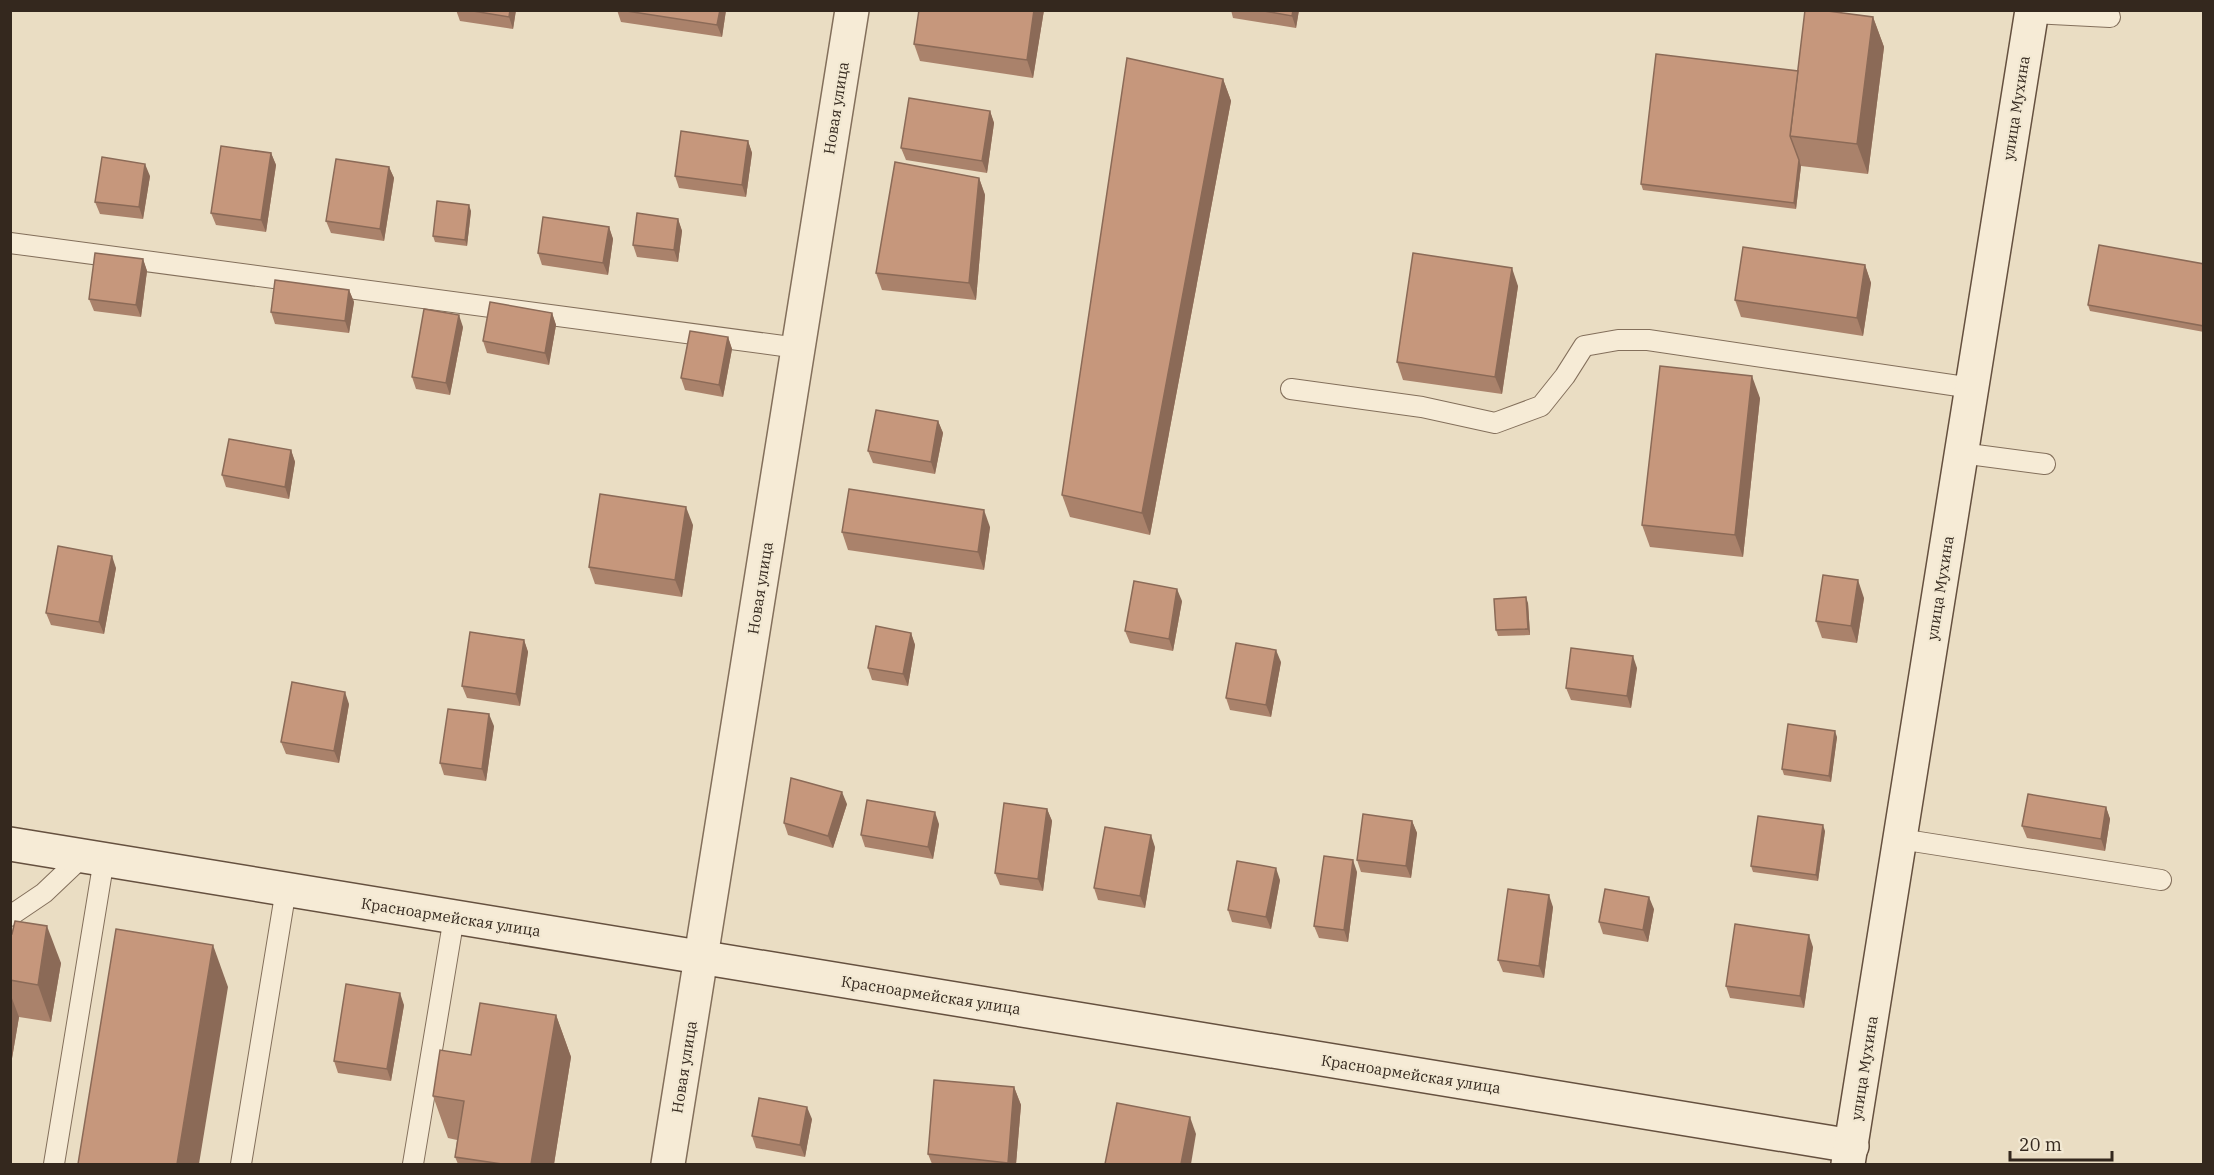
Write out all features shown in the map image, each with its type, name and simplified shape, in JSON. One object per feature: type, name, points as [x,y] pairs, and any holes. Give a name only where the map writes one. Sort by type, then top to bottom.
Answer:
[{"type":"main road","name":"Новая улица","points":[[668,1164],[852,10]]},
{"type":"main road","name":"улица Мухина","points":[[1850,1155],[2031,12]]},
{"type":"main road","name":"Красноармейская улица","points":[[10,844],[701,958],[1850,1155]]},
{"type":"lane","points":[[2031,12],[2110,17]]},
{"type":"lane","points":[[10,243],[798,348]]},
{"type":"lane","points":[[1291,389],[1422,407],[1495,423],[1541,406],[1565,376],[1584,346],[1618,340],[1648,340],[1972,388]]},
{"type":"lane","points":[[1961,453],[2045,464]]},
{"type":"lane","points":[[1900,839],[2161,880]]},
{"type":"lane","points":[[10,916],[93,857]]},
{"type":"lane","points":[[54,1164],[93,857]]},
{"type":"lane","points":[[241,1164],[286,889]]},
{"type":"lane","points":[[413,1164],[454,917]]},
{"type":"building","points":[[467,10],[510,10],[509,17]]},
{"type":"building","points":[[620,10],[720,10],[717,25]]},
{"type":"building","points":[[919,10],[1034,10],[1027,60],[914,44]]},
{"type":"building","points":[[1259,10],[1293,10],[1292,16]]},
{"type":"building","points":[[1805,10],[1873,17],[1857,144],[1790,136]]},
{"type":"building","points":[[1656,54],[1798,71],[1790,136],[1799,160],[1794,203],[1641,184]]},
{"type":"building","points":[[1127,58],[1223,79],[1142,513],[1062,495]]},
{"type":"building","points":[[909,98],[990,111],[982,161],[901,148]]},
{"type":"building","points":[[681,131],[748,141],[742,185],[675,176]]},
{"type":"building","points":[[221,146],[271,153],[261,220],[211,213]]},
{"type":"building","points":[[102,157],[145,164],[139,207],[95,202]]},
{"type":"building","points":[[336,159],[389,167],[380,229],[326,221]]},
{"type":"building","points":[[895,162],[979,178],[969,283],[876,273]]},
{"type":"building","points":[[437,201],[469,205],[465,240],[433,236]]},
{"type":"building","points":[[637,213],[678,219],[674,250],[633,245]]},
{"type":"building","points":[[543,217],[609,227],[603,263],[538,253]]},
{"type":"building","points":[[2099,245],[2204,264],[2204,326],[2088,305]]},
{"type":"building","points":[[1743,247],[1865,265],[1857,318],[1735,300]]},
{"type":"building","points":[[95,253],[143,259],[136,305],[89,299]]},
{"type":"building","points":[[1413,253],[1512,268],[1495,377],[1397,362]]},
{"type":"building","points":[[275,280],[349,290],[345,321],[271,312]]},
{"type":"building","points":[[490,302],[552,313],[545,353],[483,341]]},
{"type":"building","points":[[424,309],[459,315],[446,383],[412,377]]},
{"type":"building","points":[[690,331],[728,337],[719,385],[681,378]]},
{"type":"building","points":[[1660,366],[1752,376],[1735,535],[1642,525]]},
{"type":"building","points":[[876,410],[938,421],[931,462],[868,451]]},
{"type":"building","points":[[229,439],[291,450],[285,487],[222,475]]},
{"type":"building","points":[[849,489],[984,510],[978,552],[842,532]]},
{"type":"building","points":[[600,494],[686,507],[675,580],[589,567]]},
{"type":"building","points":[[58,546],[112,556],[99,622],[46,613]]},
{"type":"building","points":[[1823,575],[1858,580],[1851,626],[1816,621]]},
{"type":"building","points":[[1134,581],[1177,589],[1169,639],[1125,631]]},
{"type":"building","points":[[1526,597],[1528,629],[1496,630],[1494,599]]},
{"type":"building","points":[[876,626],[911,633],[903,674],[868,668]]},
{"type":"building","points":[[470,632],[524,640],[516,694],[462,686]]},
{"type":"building","points":[[1236,643],[1276,650],[1266,705],[1226,698]]},
{"type":"building","points":[[1571,648],[1633,656],[1627,696],[1566,688]]},
{"type":"building","points":[[292,682],[345,692],[334,751],[281,742]]},
{"type":"building","points":[[448,709],[489,714],[482,769],[440,763]]},
{"type":"building","points":[[1788,724],[1835,731],[1829,776],[1782,769]]},
{"type":"building","points":[[791,778],[842,792],[828,836],[784,823]]},
{"type":"building","points":[[2028,794],[2106,807],[2101,839],[2022,826]]},
{"type":"building","points":[[867,800],[935,812],[928,847],[861,835]]},
{"type":"building","points":[[1004,803],[1047,809],[1038,879],[995,873]]},
{"type":"building","points":[[1363,814],[1412,821],[1406,866],[1357,860]]},
{"type":"building","points":[[1758,816],[1823,825],[1816,875],[1751,866]]},
{"type":"building","points":[[1105,827],[1151,835],[1140,896],[1094,888]]},
{"type":"building","points":[[1324,856],[1353,860],[1344,930],[1314,926]]},
{"type":"building","points":[[1237,861],[1276,868],[1266,917],[1228,910]]},
{"type":"building","points":[[1508,889],[1549,895],[1539,966],[1498,960]]},
{"type":"building","points":[[1605,889],[1649,897],[1643,930],[1599,922]]},
{"type":"building","points":[[15,921],[47,926],[38,985],[10,980],[10,934],[12,934]]},
{"type":"building","points":[[1735,924],[1809,935],[1800,996],[1726,986]]},
{"type":"building","points":[[116,929],[213,945],[177,1164],[78,1164]]},
{"type":"building","points":[[346,984],[400,993],[387,1069],[334,1061]]},
{"type":"building","points":[[480,1003],[556,1015],[531,1164],[502,1164],[455,1157],[464,1101],[433,1096],[440,1050],[471,1055]]},
{"type":"building","points":[[934,1080],[1014,1087],[1008,1163],[928,1154]]},
{"type":"building","points":[[759,1098],[807,1107],[800,1145],[752,1136]]},
{"type":"building","points":[[1117,1103],[1190,1117],[1181,1164],[1105,1164]]}]
